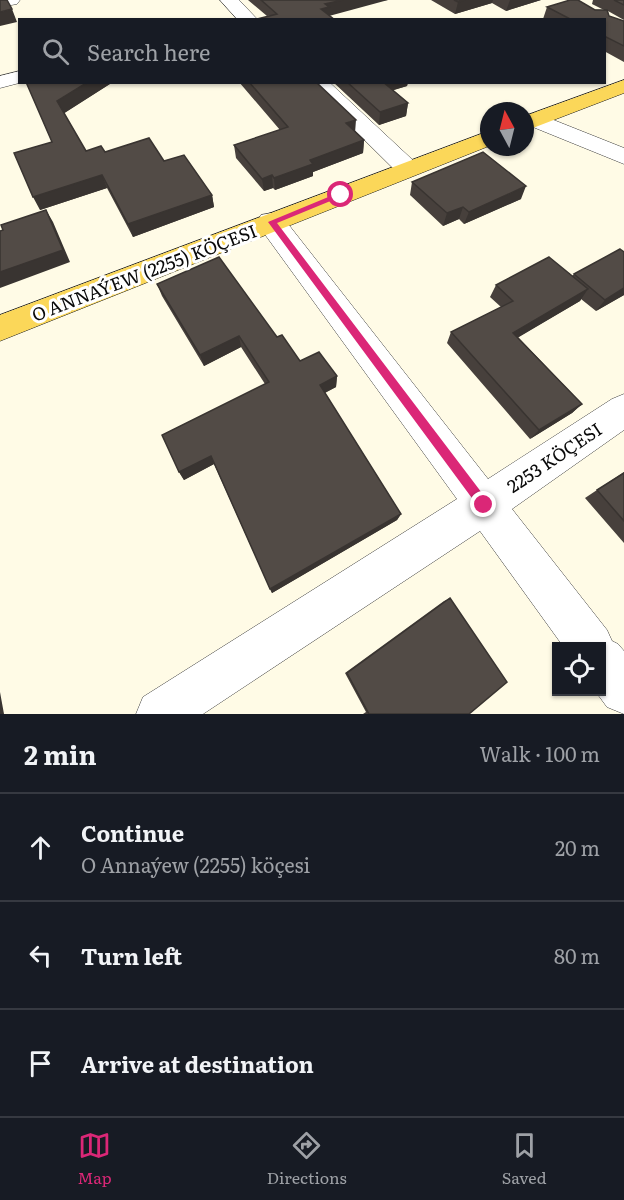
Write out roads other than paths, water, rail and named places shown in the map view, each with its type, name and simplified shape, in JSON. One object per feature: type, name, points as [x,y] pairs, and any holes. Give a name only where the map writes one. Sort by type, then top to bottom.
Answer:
[{"type":"main road","points":[[534,120],[624,86]]},
{"type":"main road","name":"O ANNAÝEW (2255) KÖÇESI","points":[[0,328],[480,141]]},
{"type":"street","points":[[0,2],[11,0]]},
{"type":"street","points":[[229,0],[247,18]]},
{"type":"street","points":[[0,82],[18,78]]},
{"type":"street","points":[[318,84],[408,169]]},
{"type":"street","points":[[534,123],[624,157]]},
{"type":"street","points":[[272,222],[588,642]]},
{"type":"street","name":"2253 KÖÇESI","points":[[160,714],[484,505],[624,410]]},
{"type":"street","points":[[606,665],[624,690]]}]
